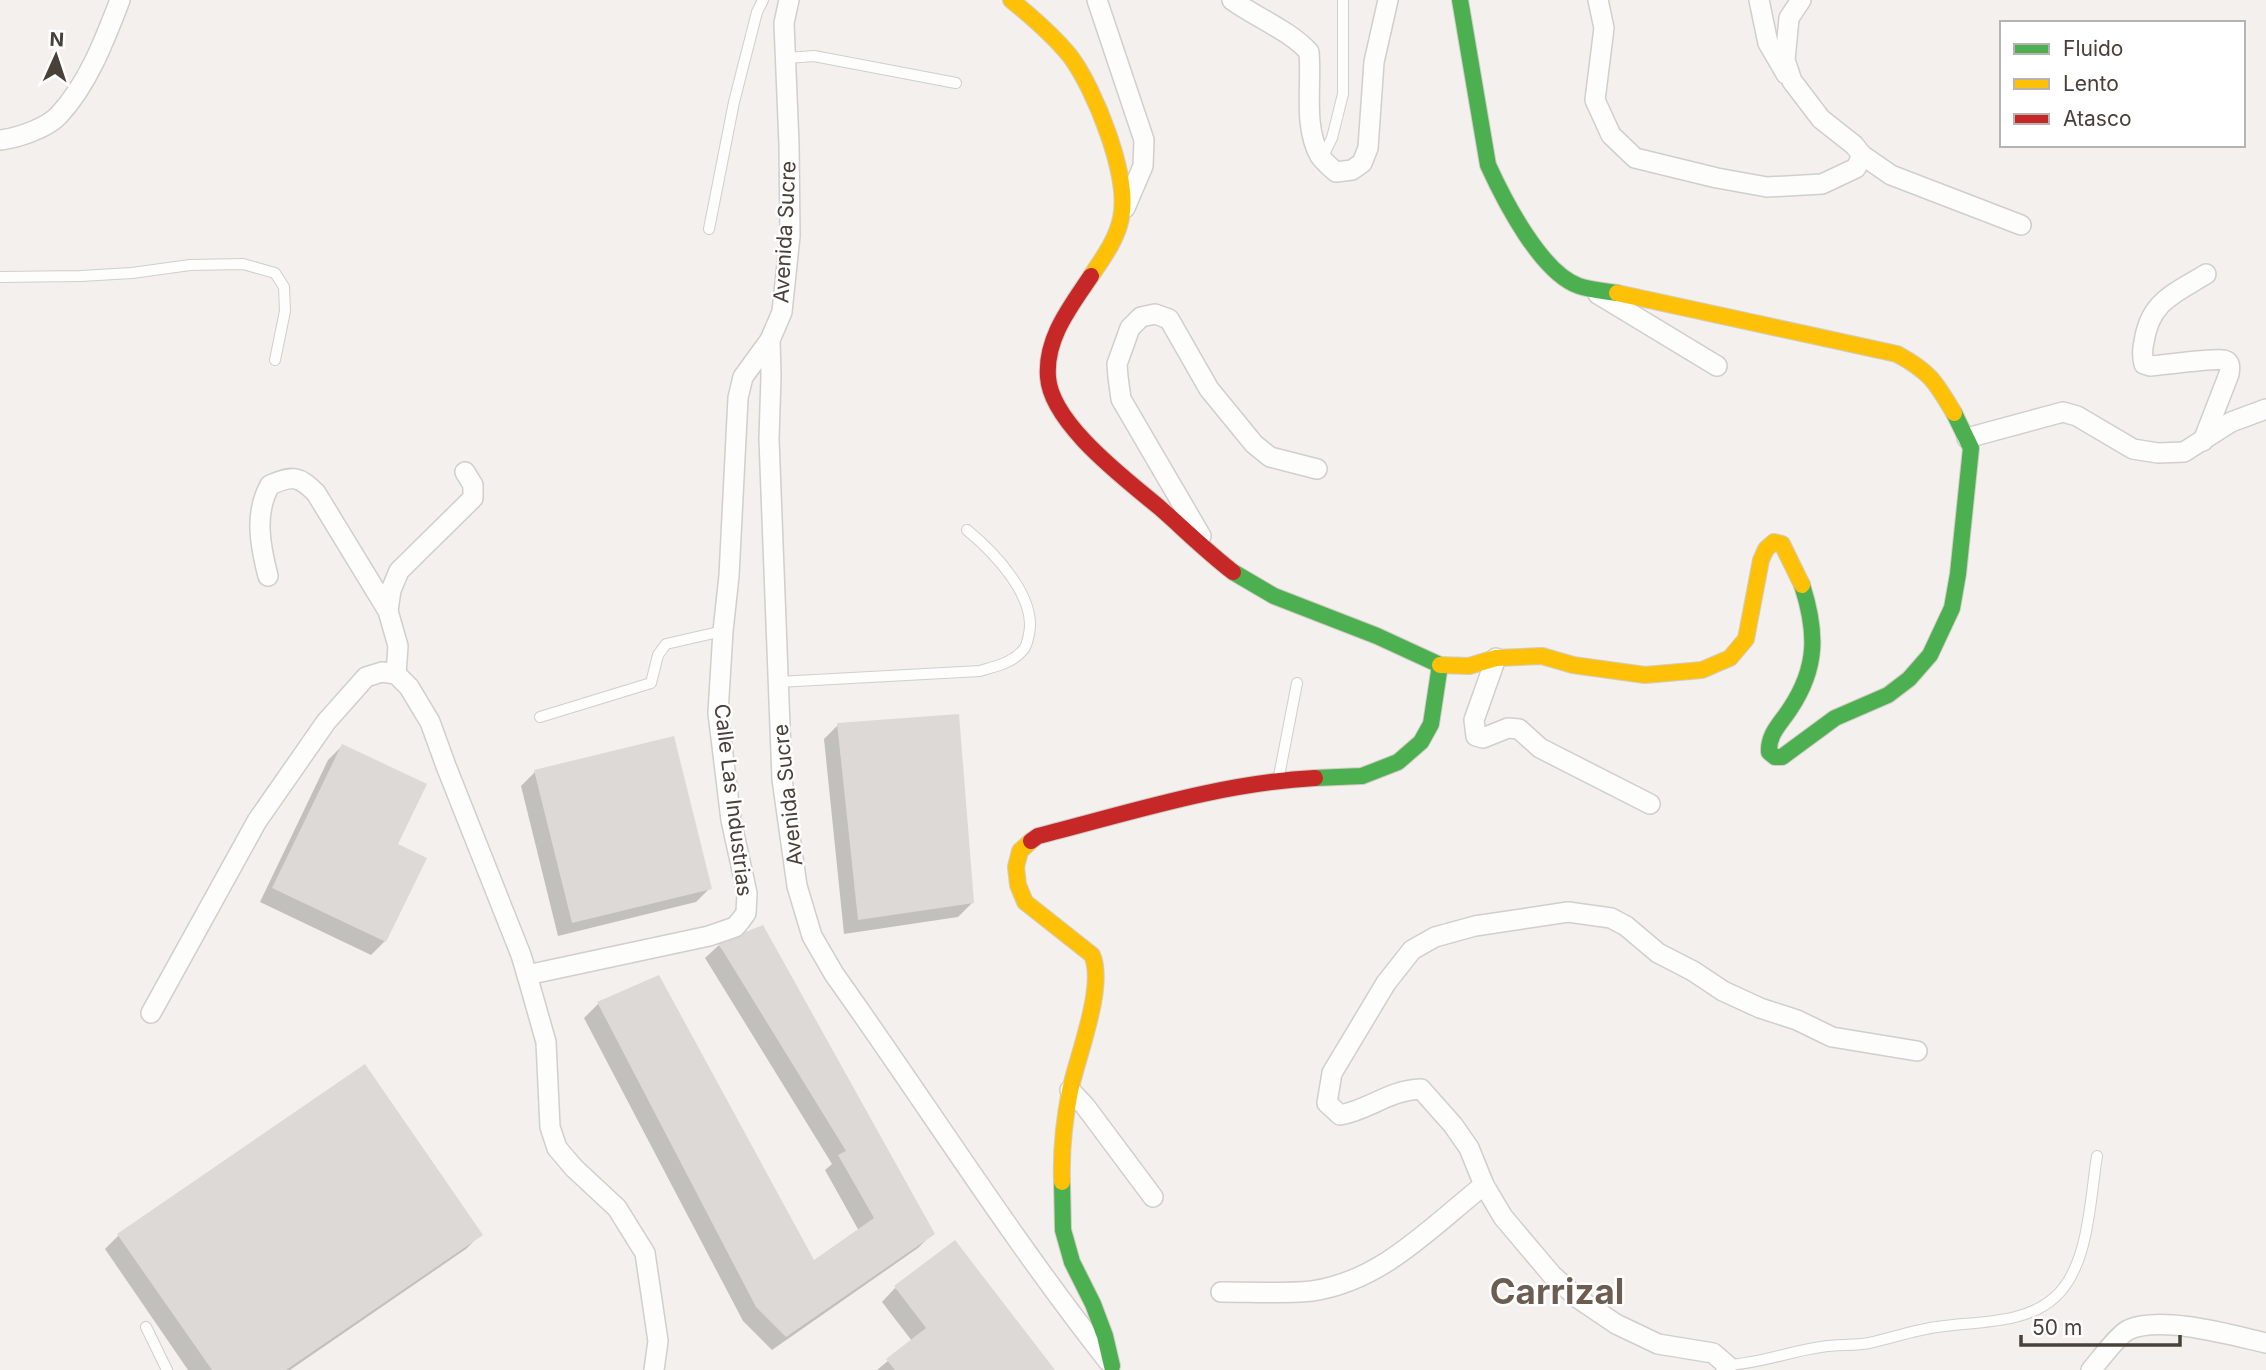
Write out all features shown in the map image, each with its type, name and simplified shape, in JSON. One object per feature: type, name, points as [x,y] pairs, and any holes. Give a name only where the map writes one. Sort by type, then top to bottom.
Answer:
[{"type":"street","points":[[0,140],[14,138],[58,117],[85,79],[120,0]]},
{"type":"street","name":"Avenida Sucre","points":[[789,0],[784,23],[787,58],[789,236],[782,312],[770,340],[769,439],[782,779],[797,886],[812,936],[834,974],[1074,1318],[1114,1368]]},
{"type":"street","points":[[1011,0],[1042,26],[1076,65],[1097,109],[1116,161],[1122,216]]},
{"type":"street","points":[[1097,0],[1144,140],[1143,166],[1104,258],[1062,317],[1049,356],[1046,378],[1056,405],[1114,471],[1161,509],[1214,558],[1268,594],[1408,647],[1440,665],[1469,666],[1496,658],[1542,656],[1573,665],[1645,675],[1702,670],[1730,659],[1746,639],[1761,559],[1766,549],[1774,542],[1783,544],[1793,560],[1814,637],[1807,676],[1792,707],[1767,744],[1769,752],[1775,757],[1782,757],[1835,718],[1888,695],[1909,680],[1930,655],[1952,608],[1958,574],[1971,448],[1967,438],[1937,384],[1921,367],[1897,354],[1659,301],[1591,290],[1556,273],[1538,253],[1499,189],[1488,165],[1460,0]]},
{"type":"street","points":[[1232,0],[1300,42],[1309,52],[1310,120],[1314,143],[1321,159],[1336,172],[1352,170],[1362,163],[1368,148],[1374,62],[1388,0]]},
{"type":"street","points":[[1598,0],[1604,28],[1595,100],[1611,135],[1634,158],[1767,187],[1822,184],[1856,168],[1862,155]]},
{"type":"street","points":[[1759,0],[1768,43],[1781,69],[1821,119],[1854,145],[1862,155],[1891,175],[2021,225]]},
{"type":"street","points":[[1793,81],[1785,60],[1790,18],[1801,0]]},
{"type":"street","points":[[2203,441],[2230,374],[2228,362],[2225,360],[2150,366],[2144,364],[2142,356],[2146,324],[2163,300],[2206,274]]},
{"type":"street","points":[[1591,290],[1717,366]]},
{"type":"street","points":[[1214,558],[1121,399],[1117,364],[1130,328],[1141,317],[1155,314],[1169,318],[1209,389],[1254,444],[1270,457],[1317,469]]},
{"type":"street","name":"Calle Las Industrias","points":[[527,975],[709,936],[735,927],[746,912],[747,893],[732,820],[718,713],[729,576],[737,398],[743,377],[770,340]]},
{"type":"street","points":[[1967,438],[2063,412],[2077,416],[2133,449],[2158,453],[2184,452],[2231,422],[2266,409]]},
{"type":"street","points":[[387,611],[391,590],[399,571],[473,498],[473,485],[465,472]]},
{"type":"street","points":[[268,576],[260,545],[261,505],[270,485],[286,478],[303,480],[316,493],[387,611],[398,646],[396,674]]},
{"type":"street","points":[[1496,658],[1474,720],[1476,736],[1483,738],[1508,728],[1519,729],[1539,748],[1650,804]]},
{"type":"street","points":[[1114,1368],[1097,1315],[1072,1262],[1063,1230],[1061,1149],[1070,1090],[1086,1032],[1096,964],[1092,955],[1025,902],[1018,885],[1016,867],[1020,851],[1038,836],[1217,790],[1278,780],[1362,776],[1398,762],[1422,742],[1431,724],[1440,665]]},
{"type":"street","points":[[151,1013],[257,821],[326,722],[366,677],[382,671],[396,674],[409,687],[430,722],[521,954],[546,1042],[550,1127],[557,1148],[574,1168],[617,1208],[645,1253],[658,1341],[654,1370]]},
{"type":"street","points":[[1727,1368],[1713,1353],[1658,1344],[1616,1324],[1578,1299],[1552,1275],[1503,1217],[1483,1185],[1469,1148],[1453,1125],[1421,1089],[1408,1089],[1378,1100],[1356,1113],[1340,1115],[1327,1103],[1332,1073],[1386,983],[1412,950],[1435,937],[1475,926],[1568,912],[1611,918],[1626,926],[1658,953],[1693,971],[1723,991],[1832,1037],[1917,1051]]},
{"type":"street","points":[[1070,1090],[1153,1197]]},
{"type":"street","points":[[1221,1292],[1312,1291],[1342,1284],[1395,1259],[1483,1185]]},
{"type":"street","points":[[2091,1370],[2125,1331],[2145,1325],[2212,1331],[2266,1343]]},
{"type":"lane","points":[[709,229],[734,102],[757,12],[763,0]]},
{"type":"lane","points":[[1321,159],[1332,138],[1343,94],[1343,0]]},
{"type":"lane","points":[[787,58],[814,56],[956,83]]},
{"type":"lane","points":[[0,277],[81,276],[132,273],[190,265],[243,264],[275,274],[284,287],[285,311],[275,360]]},
{"type":"lane","points":[[778,682],[980,671],[1011,661],[1026,648],[1031,622],[1022,593],[990,549],[967,530]]},
{"type":"lane","points":[[540,718],[651,683],[658,655],[666,643],[723,631]]},
{"type":"lane","points":[[1278,780],[1297,683]]},
{"type":"lane","points":[[1727,1368],[1821,1347],[1868,1343],[1938,1327],[2014,1317],[2041,1308],[2056,1296],[2070,1278],[2083,1248],[2096,1156]]},
{"type":"lane","points":[[146,1327],[167,1370]]},
{"type":"building","points":[[959,714],[974,903],[858,920],[837,723]]},
{"type":"building","points":[[674,736],[712,889],[572,923],[534,770]]},
{"type":"building","points":[[342,744],[427,784],[398,844],[427,858],[386,942],[272,888]]},
{"type":"building","points":[[763,925],[935,1234],[786,1337],[756,1307],[597,1002],[659,975],[814,1260],[874,1218],[838,1155],[846,1151],[718,943]]},
{"type":"building","points":[[365,1064],[483,1235],[286,1370],[212,1370],[117,1234]]},
{"type":"building","points":[[955,1240],[1055,1370],[895,1370],[886,1359],[926,1328],[894,1286]]},
{"type":"traffic: fast","points":[[1460,0],[1488,165],[1504,197],[1525,234],[1551,267],[1565,279],[1579,286],[1617,293]]},
{"type":"traffic: fast","points":[[1802,585],[1812,634],[1810,664],[1799,694],[1771,740],[1769,752],[1775,757],[1782,757],[1835,718],[1888,695],[1909,679],[1930,655],[1952,608],[1971,448],[1954,413]]},
{"type":"traffic: fast","points":[[1233,572],[1274,596],[1377,636],[1440,665],[1431,724],[1421,742],[1398,762],[1362,776],[1315,778]]},
{"type":"traffic: fast","points":[[1062,1182],[1063,1230],[1072,1262],[1105,1336],[1112,1366]]},
{"type":"traffic: slow","points":[[1011,0],[1057,41],[1080,71],[1099,111],[1115,157],[1120,180],[1121,218],[1113,241],[1091,276]]},
{"type":"traffic: slow","points":[[1617,293],[1897,354],[1931,378],[1954,413]]},
{"type":"traffic: slow","points":[[1440,665],[1469,666],[1496,658],[1542,656],[1573,665],[1645,675],[1702,670],[1730,658],[1746,639],[1761,560],[1766,549],[1774,542],[1782,544],[1802,585]]},
{"type":"traffic: slow","points":[[1031,841],[1020,851],[1016,867],[1018,885],[1025,902],[1092,955],[1095,968],[1093,1003],[1066,1114],[1062,1182]]},
{"type":"traffic: jam","points":[[1091,276],[1055,336],[1048,363],[1052,395],[1076,432],[1093,450],[1233,572]]},
{"type":"traffic: jam","points":[[1031,841],[1038,836],[1210,792],[1315,778]]},
{"type":"district","name":"Carrizal","points":[[1557,1292]]}]
